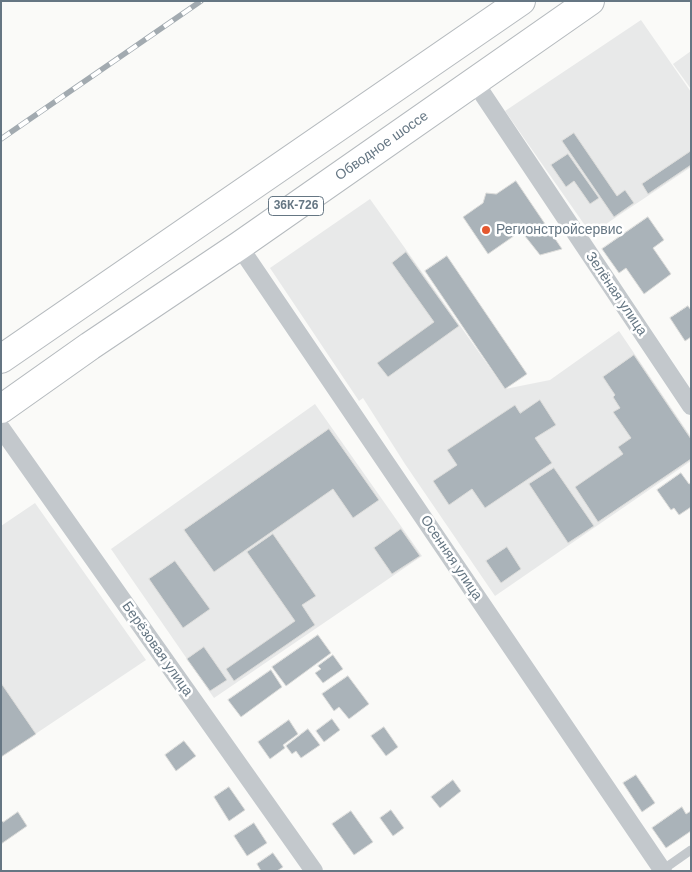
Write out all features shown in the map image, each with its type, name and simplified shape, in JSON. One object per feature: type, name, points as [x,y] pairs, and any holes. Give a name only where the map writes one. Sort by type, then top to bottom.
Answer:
[{"type":"main road","name":"36К-726","points":[[1,359],[521,1]]},
{"type":"main road","name":"Обводное шоссе","points":[[1,409],[90,346],[239,246],[590,1]]},
{"type":"street","name":"Зелёная улица","points":[[474,81],[691,406]]},
{"type":"street","name":"Осенняя улица","points":[[239,246],[662,870]]},
{"type":"street","name":"Берёзовая улица","points":[[1,428],[314,871]]},
{"type":"lane","points":[[662,870],[691,850]]},
{"type":"shaded area","points":[[641,20],[691,92],[691,167],[591,234],[505,111]]},
{"type":"shaded area","points":[[691,51],[691,89],[673,64]]},
{"type":"shaded area","points":[[370,199],[505,389],[550,380],[619,331],[691,437],[691,461],[495,596],[405,464],[363,398],[359,401],[270,268]]},
{"type":"shaded area","points":[[315,404],[422,556],[214,698],[111,549]]},
{"type":"shaded area","points":[[35,503],[146,660],[1,757],[1,526]]},
{"type":"building","points":[[574,133],[617,196],[625,190],[634,203],[614,217],[562,141]]},
{"type":"building","points":[[691,151],[691,165],[648,194],[642,184]]},
{"type":"building","points":[[568,154],[599,198],[590,204],[574,181],[566,187],[551,165]]},
{"type":"building","points":[[516,181],[562,249],[540,255],[521,231],[488,254],[463,217],[483,203],[486,193],[496,194]]},
{"type":"building","points":[[648,217],[664,240],[653,248],[671,274],[644,294],[626,268],[619,273],[602,249]]},
{"type":"building","points":[[406,252],[459,326],[388,377],[377,363],[434,322],[392,263]]},
{"type":"building","points":[[447,256],[527,374],[505,389],[425,271]]},
{"type":"building","points":[[688,306],[691,310],[691,337],[685,341],[670,318]]},
{"type":"building","points":[[634,355],[691,439],[691,459],[598,522],[575,487],[623,454],[618,447],[631,438],[613,412],[620,408],[613,397],[615,395],[603,377]]},
{"type":"building","points":[[540,400],[556,425],[535,438],[552,463],[485,508],[472,489],[449,505],[433,481],[457,465],[447,450],[515,405],[520,413]]},
{"type":"building","points":[[329,429],[379,500],[353,518],[333,489],[214,572],[184,530]]},
{"type":"building","points":[[554,468],[594,526],[568,543],[529,484]]},
{"type":"building","points":[[681,473],[689,484],[691,483],[691,507],[679,515],[674,508],[671,510],[657,490]]},
{"type":"building","points":[[401,529],[420,556],[392,574],[374,548]]},
{"type":"building","points":[[273,534],[316,596],[302,605],[315,625],[234,681],[226,669],[295,621],[247,552]]},
{"type":"building","points":[[507,547],[521,569],[501,583],[486,561]]},
{"type":"building","points":[[175,561],[210,609],[183,628],[149,579]]},
{"type":"building","points":[[318,635],[331,653],[286,686],[272,667]]},
{"type":"building","points":[[204,647],[227,680],[210,691],[187,659]]},
{"type":"building","points":[[333,655],[343,669],[323,683],[315,673],[321,669],[318,666]]},
{"type":"building","points":[[271,670],[282,687],[241,717],[228,700]]},
{"type":"building","points":[[348,676],[369,704],[349,719],[339,707],[334,711],[322,694]]},
{"type":"building","points":[[1,683],[36,734],[1,757]]},
{"type":"building","points":[[332,719],[340,730],[324,742],[316,731]]},
{"type":"building","points":[[289,720],[298,734],[283,745],[285,748],[270,759],[258,742]]},
{"type":"building","points":[[384,727],[398,747],[386,756],[371,736]]},
{"type":"building","points":[[308,729],[320,745],[301,758],[296,751],[292,754],[286,746]]},
{"type":"building","points":[[184,741],[196,756],[176,771],[165,755]]},
{"type":"building","points":[[636,775],[655,803],[642,812],[623,783]]},
{"type":"building","points":[[453,780],[461,791],[440,808],[431,797]]},
{"type":"building","points":[[229,787],[245,810],[229,821],[214,797]]},
{"type":"building","points":[[682,807],[686,814],[691,811],[691,831],[666,848],[652,828]]},
{"type":"building","points":[[391,810],[404,828],[393,836],[380,818]]},
{"type":"building","points":[[351,811],[373,842],[354,855],[332,824]]},
{"type":"building","points":[[18,812],[27,826],[1,844],[1,820],[3,822]]},
{"type":"building","points":[[254,823],[267,843],[247,856],[234,836]]},
{"type":"building","points":[[273,853],[283,867],[277,871],[261,871],[257,864]]},
{"type":"railway","points":[[1,139],[201,1]]},
{"type":"place","name":"Регионстройсервис","points":[[486,230]]}]
